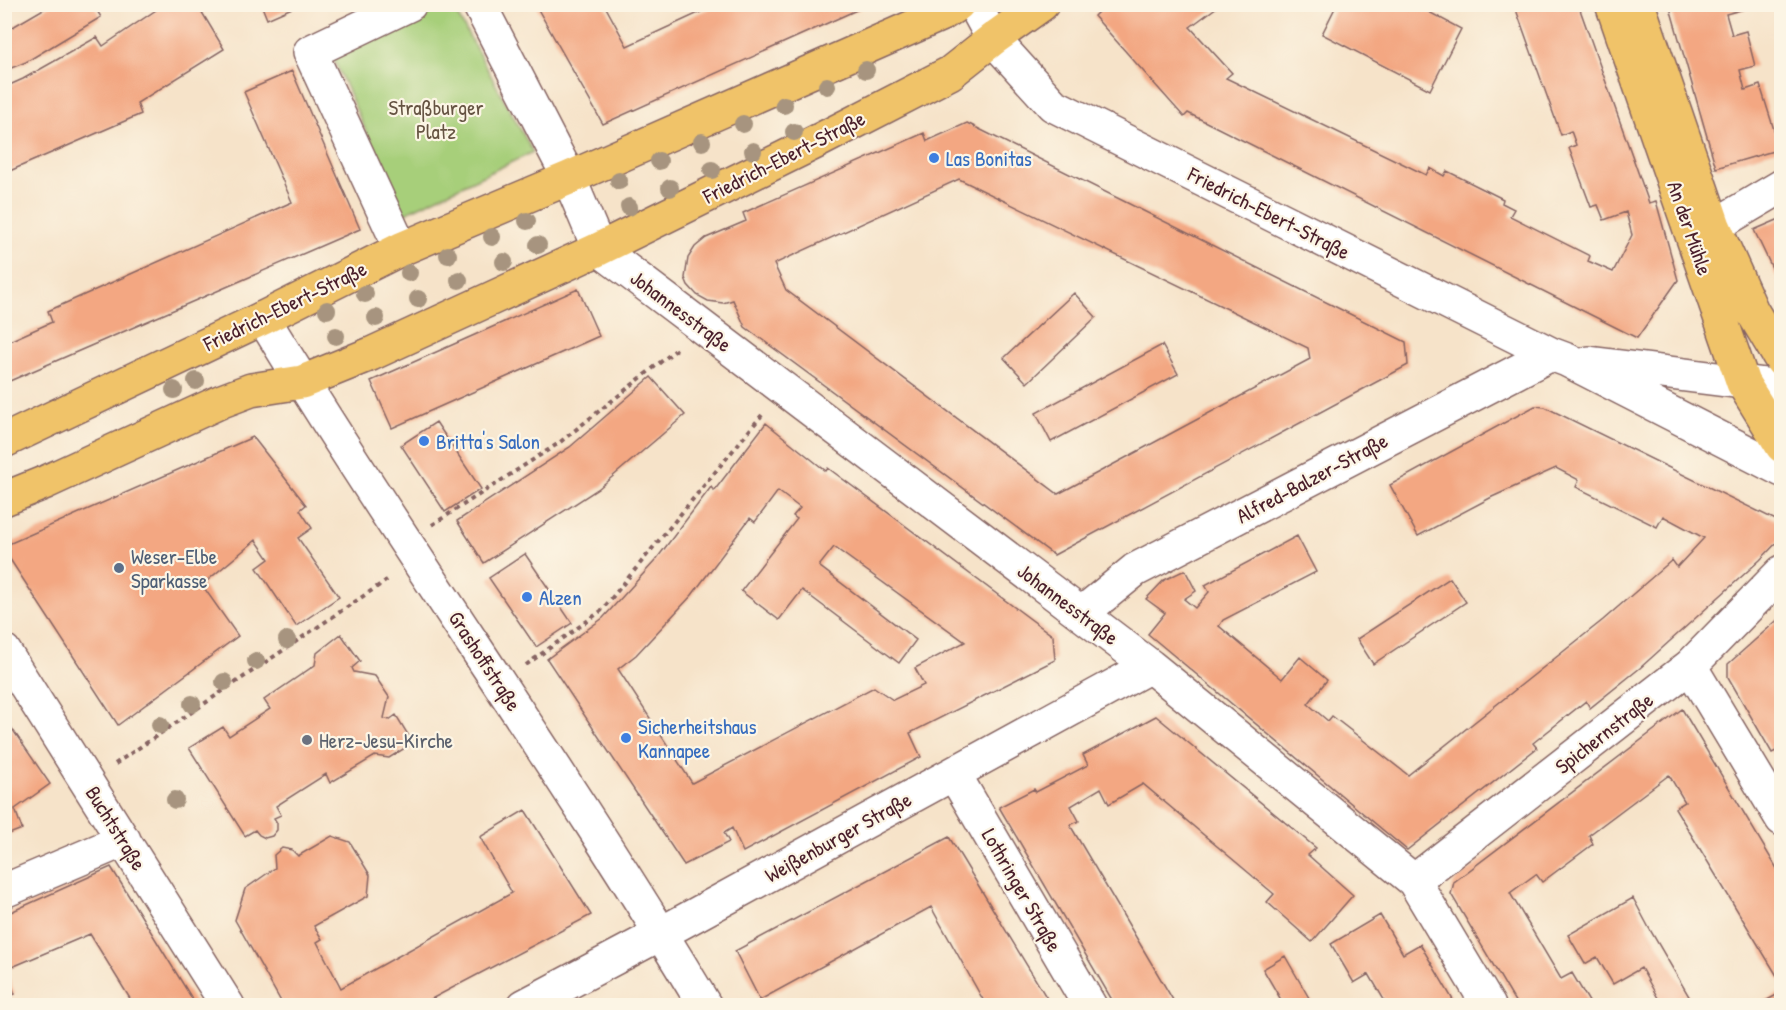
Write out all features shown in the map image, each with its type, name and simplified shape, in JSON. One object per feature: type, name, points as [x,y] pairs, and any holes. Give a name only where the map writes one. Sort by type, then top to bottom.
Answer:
[{"type":"main road","name":"Friedrich-Ebert-Straße","points":[[4,441],[263,318],[401,249],[569,178],[942,14],[958,4]]},
{"type":"main road","points":[[993,39],[1042,4]]},
{"type":"main road","name":"An der Mühle","points":[[1612,4],[1704,232],[1782,362]]},
{"type":"main road","name":"An der Mühle","points":[[1638,4],[1704,232],[1743,382],[1782,446]]},
{"type":"main road","name":"Friedrich-Ebert-Straße","points":[[4,499],[222,401],[251,390],[302,382],[371,354],[600,249],[816,142],[950,72],[993,39]]},
{"type":"street","points":[[401,249],[310,52],[410,4]]},
{"type":"street","points":[[479,4],[569,178],[600,249]]},
{"type":"street","name":"Friedrich-Ebert-Straße","points":[[974,4],[993,39],[1053,105],[1782,470]]},
{"type":"street","points":[[1704,232],[1782,186]]},
{"type":"street","name":"Johannesstraße","points":[[600,249],[1150,666],[1414,881],[1489,1005]]},
{"type":"street","name":"Grashoffstraße","points":[[263,318],[302,382],[501,683],[662,933],[705,1005]]},
{"type":"street","name":"Friedrich-Ebert-Straße","points":[[1559,357],[1782,387]]},
{"type":"street","name":"Alfred-Balzer-Straße","points":[[1081,614],[1135,570],[1559,357]]},
{"type":"street","name":"Friedrich-Ebert-Straße","points":[[4,481],[46,482]]},
{"type":"street","name":"Spichernstraße","points":[[1414,881],[1690,666],[1782,572]]},
{"type":"street","name":"Buchtstraße","points":[[4,651],[228,1005]]},
{"type":"street","name":"Weißenburger Straße","points":[[524,1005],[662,933],[1150,666]]},
{"type":"street","points":[[1690,666],[1782,819]]},
{"type":"street","name":"Lothringer Straße","points":[[954,774],[1090,1005]]},
{"type":"street","points":[[4,891],[124,840]]},
{"type":"path","points":[[87,782],[559,443],[704,328]]},
{"type":"path","points":[[501,683],[601,611],[784,389]]},
{"type":"green space","name":"Straßburger Platz","points":[[446,5],[452,5],[533,152],[403,214],[332,56]]},
{"type":"building","points":[[52,4],[93,4],[101,17],[26,62],[4,71],[4,32]]},
{"type":"building","points":[[165,4],[197,4],[224,49],[137,103],[141,114],[5,173],[5,87],[97,37],[103,46]]},
{"type":"building","points":[[261,4],[301,4],[267,19]]},
{"type":"building","points":[[535,4],[604,4],[627,46],[718,4],[870,4],[603,124]]},
{"type":"building","points":[[1106,4],[1221,4],[1190,27],[1232,73],[1226,78],[1426,175],[1430,168],[1444,176],[1447,171],[1503,199],[1502,203],[1514,209],[1510,216],[1590,256],[1588,261],[1613,272],[1632,235],[1626,212],[1604,220],[1598,205],[1591,207],[1569,148],[1576,145],[1571,131],[1561,135],[1514,4],[1578,4],[1649,203],[1656,201],[1678,280],[1637,338],[1188,113],[1184,117],[1094,16]]},
{"type":"building","points":[[1337,4],[1414,4],[1461,29],[1430,90],[1322,34]]},
{"type":"building","points":[[1669,4],[1763,4],[1726,14],[1732,35],[1746,31],[1755,66],[1740,70],[1745,90],[1760,85],[1780,149],[1716,168]]},
{"type":"building","points":[[292,71],[360,229],[5,383],[5,343],[52,322],[48,311],[292,202],[244,92]]},
{"type":"building","points":[[967,123],[1406,342],[1408,365],[1054,555],[745,327],[733,300],[723,303],[708,301],[697,295],[685,278],[688,258],[695,247],[706,238],[746,221],[743,213],[924,133],[927,141]],"holes":[[[959,179],[1308,348],[1310,359],[1058,494],[786,290],[774,264]]]},
{"type":"building","points":[[1782,218],[1782,289],[1754,230]]},
{"type":"building","points":[[578,289],[599,336],[392,428],[371,381]]},
{"type":"building","points":[[1074,293],[1096,317],[1027,383],[1004,358]]},
{"type":"building","points":[[1162,345],[1178,374],[1051,442],[1036,413]]},
{"type":"building","points":[[651,377],[685,415],[598,489],[484,563],[457,521],[570,447]]},
{"type":"building","points":[[1535,406],[1545,407],[1782,523],[1782,537],[1760,560],[1640,668],[1590,708],[1586,701],[1533,743],[1537,748],[1407,850],[1148,634],[1165,613],[1146,599],[1164,580],[1185,570],[1196,591],[1184,599],[1195,608],[1209,592],[1205,585],[1297,536],[1316,572],[1223,620],[1219,626],[1282,679],[1300,657],[1327,680],[1308,704],[1328,721],[1332,716],[1408,775],[1603,620],[1672,560],[1677,567],[1704,538],[1663,516],[1657,527],[1576,487],[1579,480],[1556,468],[1492,497],[1418,536],[1390,485]]},
{"type":"building","points":[[436,422],[481,489],[445,512],[401,445]]},
{"type":"building","points":[[766,423],[826,471],[828,468],[1053,636],[1055,660],[910,733],[921,757],[743,852],[732,828],[724,833],[729,842],[684,865],[547,659],[603,618],[655,561],[711,487],[714,491]],"holes":[[[778,491],[800,508],[793,516],[797,519],[741,591],[779,620],[802,590],[899,663],[916,640],[819,566],[834,547],[965,642],[915,668],[924,685],[893,700],[874,687],[692,783],[618,669],[636,655],[692,595],[750,518],[755,522]]]},
{"type":"building","name":"Weser-Elbe Sparkasse","points":[[253,437],[306,505],[300,510],[312,528],[298,538],[339,597],[296,626],[257,568],[269,559],[256,540],[202,585],[238,636],[118,725],[4,550],[4,546]]},
{"type":"building","points":[[525,554],[572,623],[536,647],[489,578]]},
{"type":"building","points":[[1450,578],[1466,602],[1373,664],[1357,639]]},
{"type":"building","points":[[1782,616],[1782,748],[1772,753],[1728,677],[1728,664]]},
{"type":"building","name":"Herz-Jesu-Kirche","points":[[341,634],[360,661],[352,668],[354,672],[375,676],[389,697],[384,718],[389,720],[396,715],[413,743],[389,758],[375,756],[330,783],[326,774],[276,806],[281,815],[274,818],[277,830],[272,836],[265,838],[255,830],[245,836],[189,748],[223,727],[229,736],[270,709],[264,700],[315,665],[317,653]]},
{"type":"building","points":[[1682,709],[1782,877],[1782,984],[1675,808],[1685,802],[1669,775],[1589,835],[1593,844],[1542,882],[1536,874],[1510,893],[1561,979],[1572,973],[1591,1005],[1517,1005],[1451,894],[1454,882]]},
{"type":"building","points":[[1156,716],[1316,848],[1308,855],[1353,895],[1312,942],[1267,902],[1274,894],[1143,784],[1109,804],[1101,788],[1071,806],[1079,821],[1070,825],[1176,1005],[1115,1005],[999,807],[1034,789],[1036,792],[1088,765],[1083,755]]},
{"type":"building","points":[[4,717],[50,784],[15,809],[22,829],[4,836]]},
{"type":"building","points":[[525,810],[591,915],[420,1005],[283,1005],[235,920],[245,889],[275,868],[274,855],[282,848],[292,850],[298,856],[332,836],[350,842],[370,875],[368,896],[314,926],[322,939],[317,942],[341,988],[512,893],[480,837]]},
{"type":"building","points":[[949,837],[1051,1005],[986,1005],[931,907],[760,1000],[735,951]]},
{"type":"building","points":[[111,867],[196,1005],[134,1005],[90,934],[5,970],[15,994],[4,998],[4,915]]},
{"type":"building","points":[[1633,898],[1694,1005],[1662,1005],[1641,968],[1613,984],[1597,957],[1585,964],[1568,935]]},
{"type":"building","points":[[1380,915],[1403,954],[1420,944],[1456,1005],[1387,1005],[1369,974],[1354,983],[1331,944]]},
{"type":"building","points":[[1285,956],[1313,1005],[1284,1005],[1263,969]]},
{"type":"building","points":[[1782,992],[1782,1005],[1758,1005]]},
{"type":"place","name":"Las Bonitas","points":[[934,158]]},
{"type":"place","name":"Britta's Salon","points":[[424,441]]},
{"type":"place","name":"Weser-Elbe Sparkasse","points":[[119,568]]},
{"type":"place","name":"Alzen","points":[[527,597]]},
{"type":"place","name":"Sicherheitshaus Kannapee","points":[[626,738]]},
{"type":"place","name":"Herz-Jesu-Kirche","points":[[307,740]]}]
